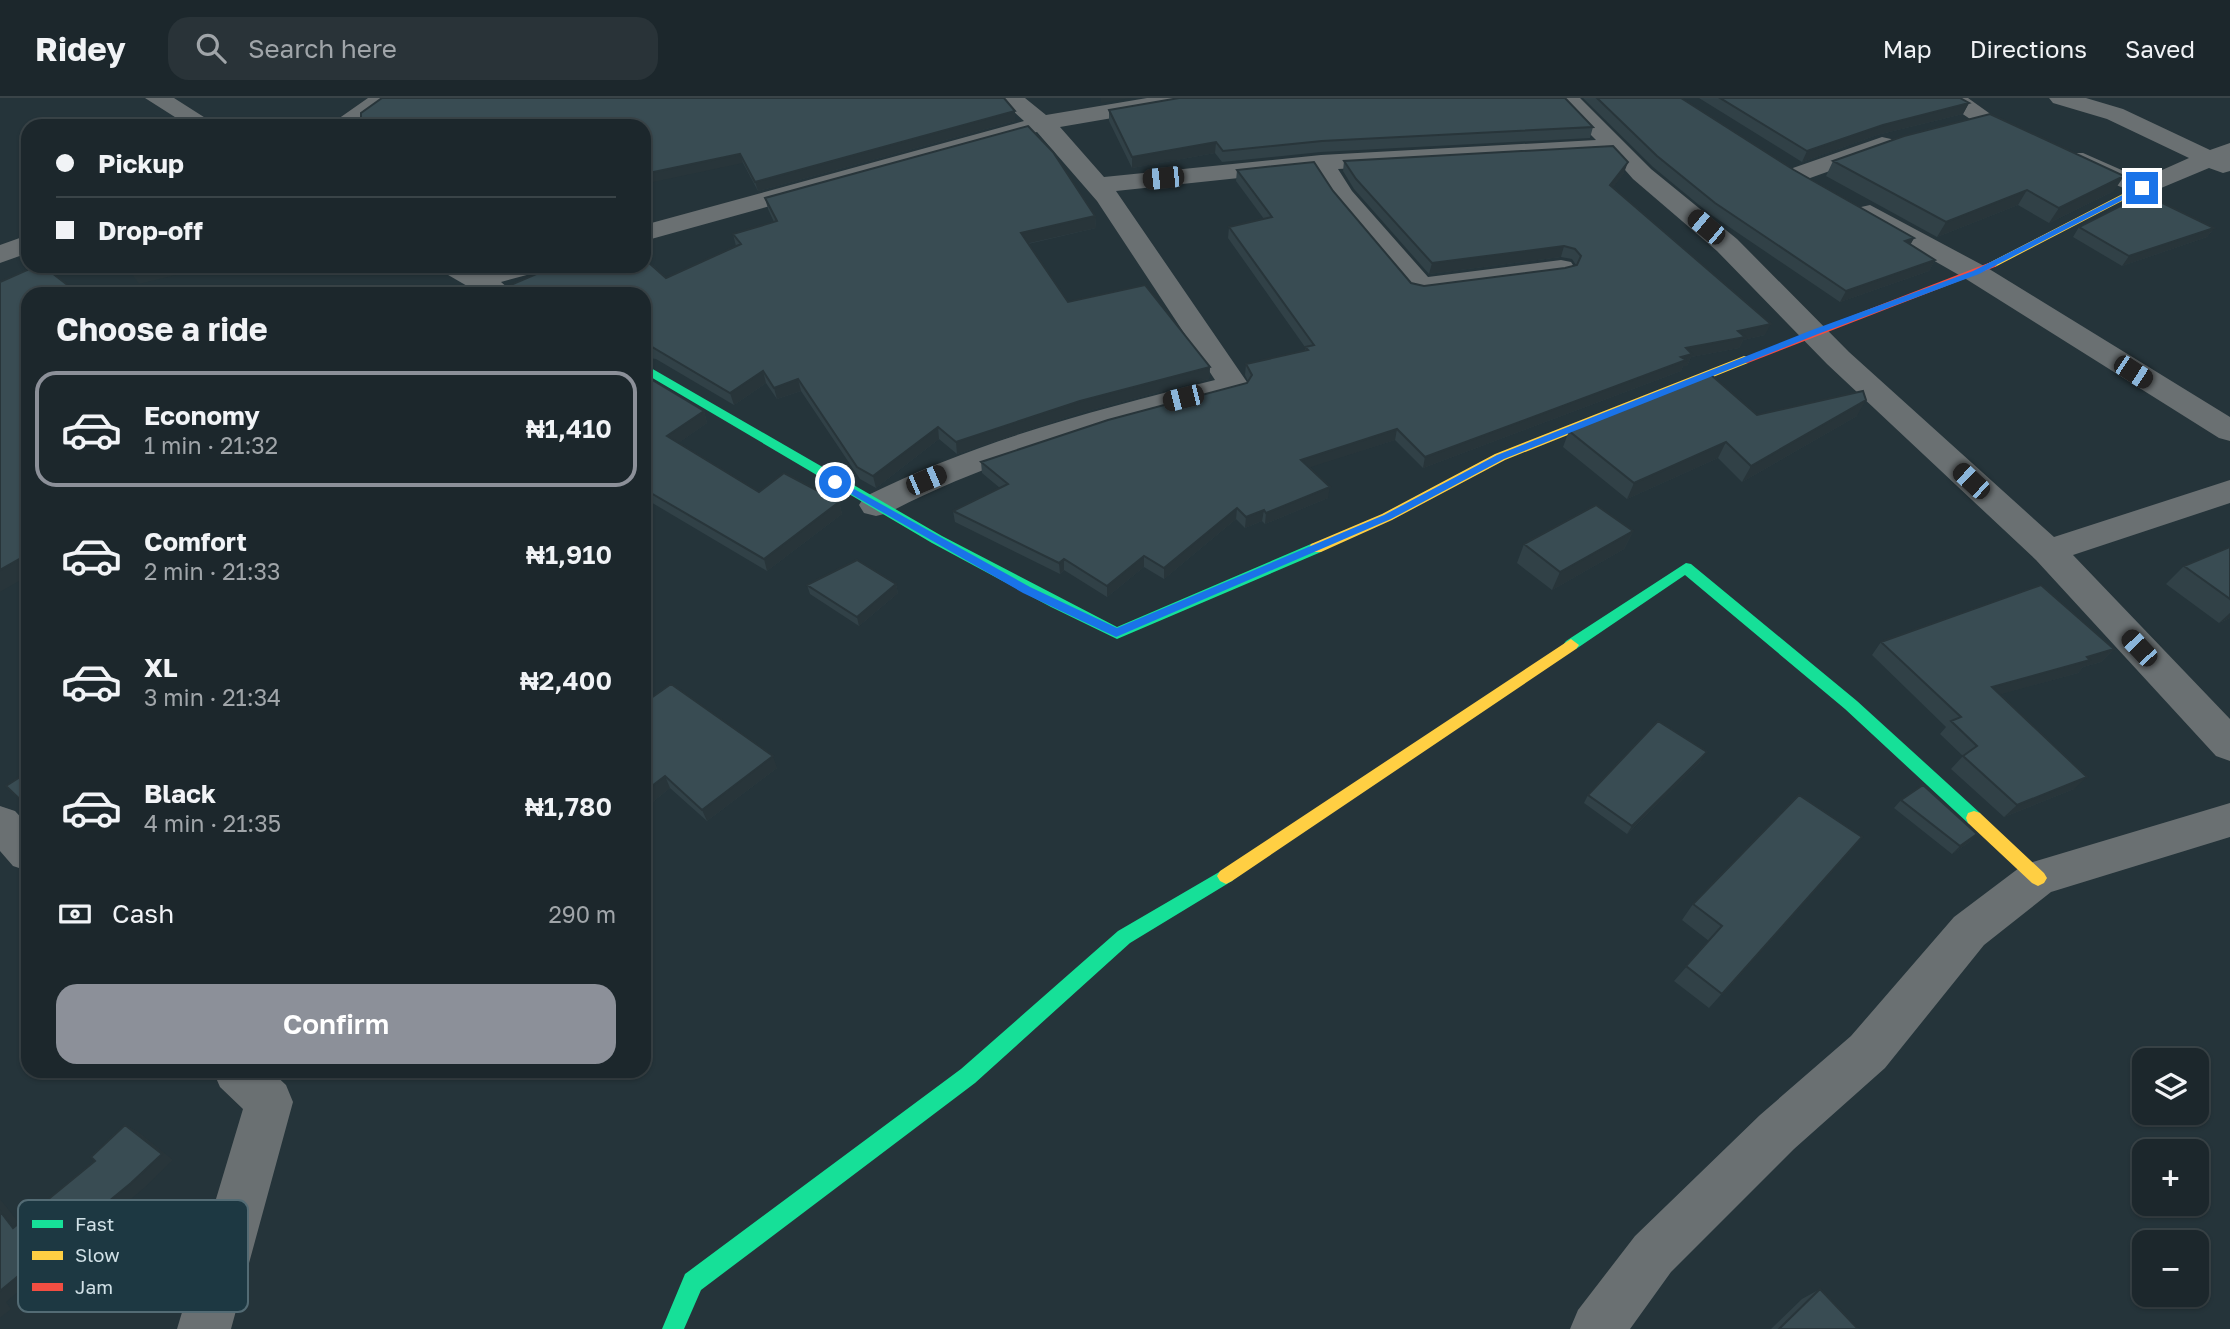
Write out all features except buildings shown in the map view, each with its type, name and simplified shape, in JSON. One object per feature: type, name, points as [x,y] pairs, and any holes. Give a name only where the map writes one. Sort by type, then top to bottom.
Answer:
[{"type":"street","points":[[157,98],[194,119]]},
{"type":"street","points":[[351,119],[384,98]]},
{"type":"street","points":[[876,505],[975,460],[1107,418],[1234,385],[1099,185],[1044,123],[1010,98]]},
{"type":"street","points":[[651,231],[1044,123],[1188,98]]},
{"type":"street","points":[[1566,98],[1617,146],[1642,174],[1727,245],[1838,358],[2048,551],[2230,745]]},
{"type":"street","points":[[1951,98],[1984,118],[2008,128]]},
{"type":"street","points":[[2060,98],[2115,114],[2223,159]]},
{"type":"street","points":[[1948,127],[1984,118]]},
{"type":"street","points":[[1899,139],[1788,167],[1976,273],[2230,431]]},
{"type":"street","points":[[1099,185],[1321,162],[1617,146]]},
{"type":"street","points":[[2057,150],[2142,188]]},
{"type":"street","points":[[651,372],[876,505],[1027,590],[1116,633],[1387,517],[1500,457],[1815,332],[1976,273],[2142,188],[2223,159]]},
{"type":"street","points":[[1321,162],[1342,195],[1421,286],[1561,268]]},
{"type":"street","points":[[0,255],[21,246]]},
{"type":"street","points":[[464,273],[489,287]]},
{"type":"street","points":[[2048,551],[2230,491]]},
{"type":"street","points":[[673,1329],[693,1282],[968,1076],[1124,937],[1256,858],[1686,568],[1851,705],[2038,878]]},
{"type":"street","points":[[1597,1329],[1653,1254],[1777,1132],[1868,1052],[1969,931],[2038,878],[2230,820]]},
{"type":"street","points":[[0,823],[21,846]]},
{"type":"street","points":[[242,1200],[270,1102],[244,1078]]},
{"type":"street","points":[[204,1329],[209,1312]]},
{"type":"traffic: fast","points":[[651,372],[937,539],[1117,633],[1316,548]]},
{"type":"traffic: fast","points":[[1571,645],[1686,568],[1851,705],[1974,818]]},
{"type":"traffic: fast","points":[[673,1329],[693,1282],[968,1076],[1124,937],[1226,876]]},
{"type":"traffic: slow","points":[[1991,265],[2142,188]]},
{"type":"traffic: slow","points":[[1316,548],[1387,517],[1500,457],[1744,360]]},
{"type":"traffic: slow","points":[[1226,876],[1571,645]]},
{"type":"traffic: slow","points":[[1974,818],[2038,878]]},
{"type":"traffic: jam","points":[[1744,360],[1991,265]]},
{"type":"route","points":[[835,482],[1027,590],[1116,633],[1206,592],[1387,517],[1500,457],[1815,332],[1976,273],[2142,188]]}]
